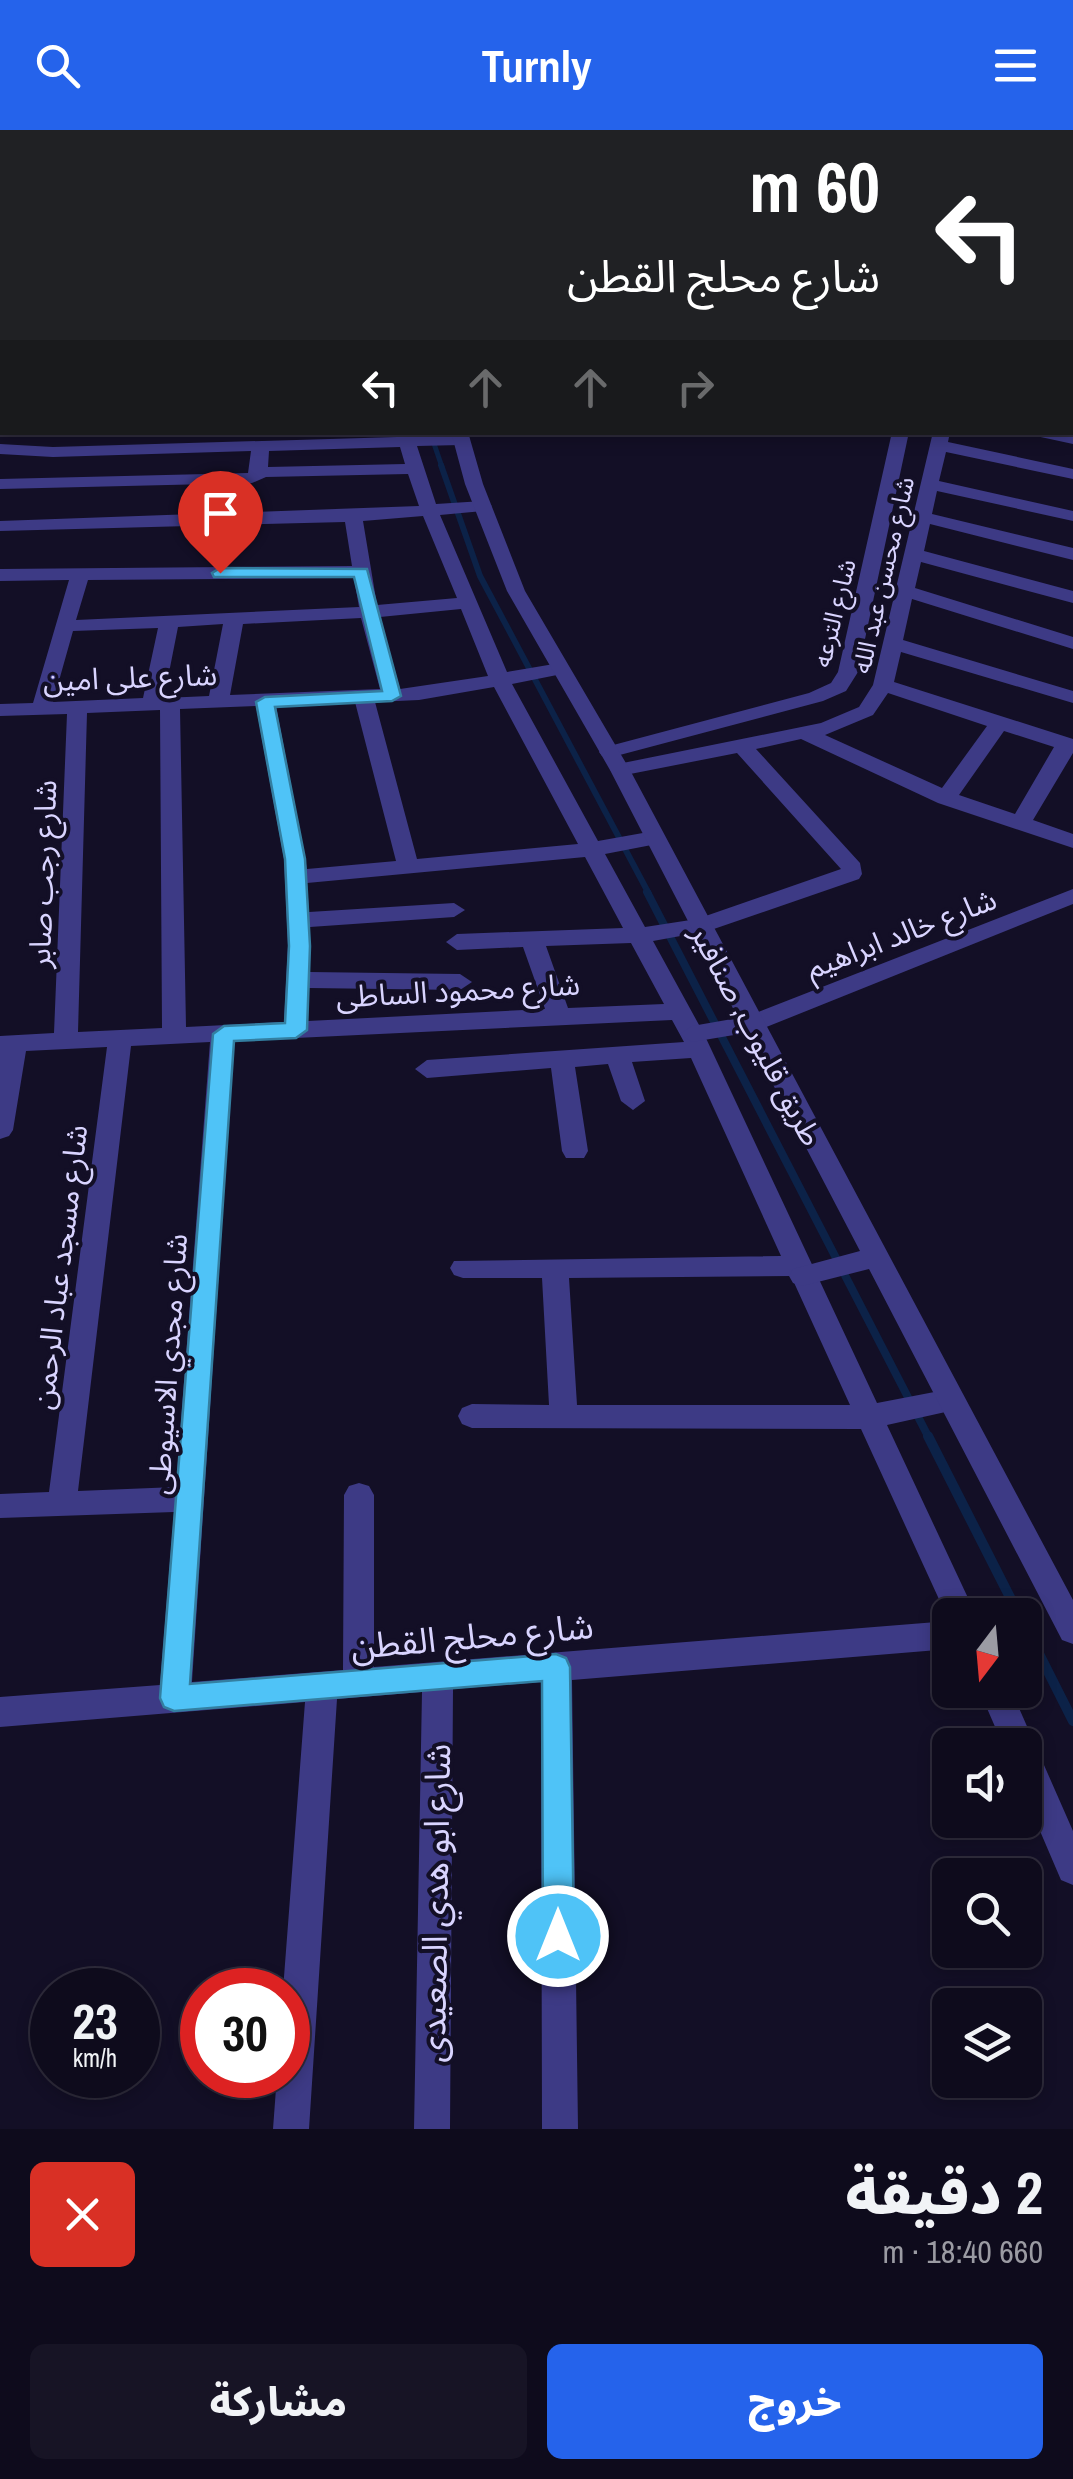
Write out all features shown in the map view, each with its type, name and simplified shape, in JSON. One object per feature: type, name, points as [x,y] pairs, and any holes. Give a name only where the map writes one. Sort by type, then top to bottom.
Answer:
[{"type":"street","name":"شارع الترعه","points":[[614,761],[839,688],[848,672],[900,435]]},
{"type":"street","name":"طريق قليوب, صنافير","points":[[460,436],[516,591],[614,761],[1073,1630]]},
{"type":"street","points":[[0,449],[31,440],[53,452],[460,436]]},
{"type":"street","name":"طريق قليوب, صنافير","points":[[405,438],[430,513],[500,682],[696,1042],[866,1416],[954,1598]]},
{"type":"street","name":"شارع محسن عبد الله","points":[[614,761],[804,733],[848,721],[866,711],[883,685],[940,439]]},
{"type":"street","points":[[940,439],[1073,474]]},
{"type":"street","points":[[0,474],[31,440]]},
{"type":"street","points":[[259,473],[260,446]]},
{"type":"street","points":[[0,484],[414,469]]},
{"type":"street","points":[[930,484],[1073,516]]},
{"type":"street","points":[[0,526],[430,513],[483,506]]},
{"type":"street","points":[[353,516],[369,612],[392,696]]},
{"type":"street","points":[[922,517],[1073,554]]},
{"type":"street","points":[[154,542],[156,522]]},
{"type":"street","points":[[914,554],[1073,597]]},
{"type":"street","points":[[0,575],[361,572]]},
{"type":"street","points":[[41,709],[80,574]]},
{"type":"street","points":[[905,591],[1073,643]]},
{"type":"street","points":[[65,626],[369,612],[466,603]]},
{"type":"street","points":[[218,704],[234,619]]},
{"type":"street","points":[[169,622],[161,706],[174,1036]]},
{"type":"street","points":[[893,642],[1073,696]]},
{"type":"street","name":"شارع على امين","points":[[0,710],[392,696],[500,682],[560,668]]},
{"type":"street","points":[[883,685],[1070,746],[1020,824]]},
{"type":"street","points":[[364,698],[408,866]]},
{"type":"street","points":[[265,702],[286,797],[297,877],[296,1030]]},
{"type":"street","name":"شارع رجب صابر","points":[[66,1041],[77,708]]},
{"type":"street","points":[[946,798],[999,723]]},
{"type":"street","points":[[804,733],[946,798],[1073,841]]},
{"type":"street","points":[[456,942],[640,936],[700,926],[849,875],[852,868],[741,745]]},
{"type":"street","points":[[297,877],[594,849],[654,838]]},
{"type":"street","name":"شارع خالد ابراهيم","points":[[427,1069],[616,1056],[696,1042],[751,1024],[1073,896]]},
{"type":"street","points":[[298,920],[453,904],[464,1023]]},
{"type":"street","points":[[532,940],[560,1018]]},
{"type":"street","points":[[296,980],[460,982]]},
{"type":"street","name":"شارع محمود الساطى","points":[[8,1044],[680,1011]]},
{"type":"street","name":"شارع مجدي الاسيوطى","points":[[174,1698],[224,1034]]},
{"type":"street","name":"شارع مسجد عباد الرحمن","points":[[62,1504],[120,1039]]},
{"type":"street","points":[[0,1130],[8,1044]]},
{"type":"street","points":[[616,1056],[633,1100]]},
{"type":"street","points":[[562,1060],[575,1150]]},
{"type":"street","points":[[463,1268],[800,1271],[874,1258]]},
{"type":"street","points":[[554,1268],[564,1416]]},
{"type":"street","points":[[472,1416],[866,1416],[950,1400]]},
{"type":"street","points":[[358,1683],[359,1495]]},
{"type":"street","points":[[0,1506],[189,1498]]},
{"type":"street","name":"شارع محلج القطن","points":[[0,1712],[932,1636]]},
{"type":"street","points":[[556,1667],[560,2129]]},
{"type":"street","name":"شارع ابو هدي الصعيدى","points":[[432,2129],[438,1676]]},
{"type":"street","points":[[291,2129],[322,1686]]},
{"type":"street","points":[[1042,1798],[1073,1869]]},
{"type":"waterway","points":[[431,435],[442,467]]},
{"type":"waterway","points":[[441,465],[480,576],[649,894]]},
{"type":"waterway","points":[[647,892],[929,1438]]},
{"type":"waterway","points":[[928,1436],[1010,1598]]},
{"type":"waterway","points":[[1042,1660],[1073,1721]]},
{"type":"route","points":[[220,573],[361,572],[392,696],[265,702],[295,859],[299,946],[296,1030],[224,1034],[174,1698],[556,1667],[558,1936]]}]
